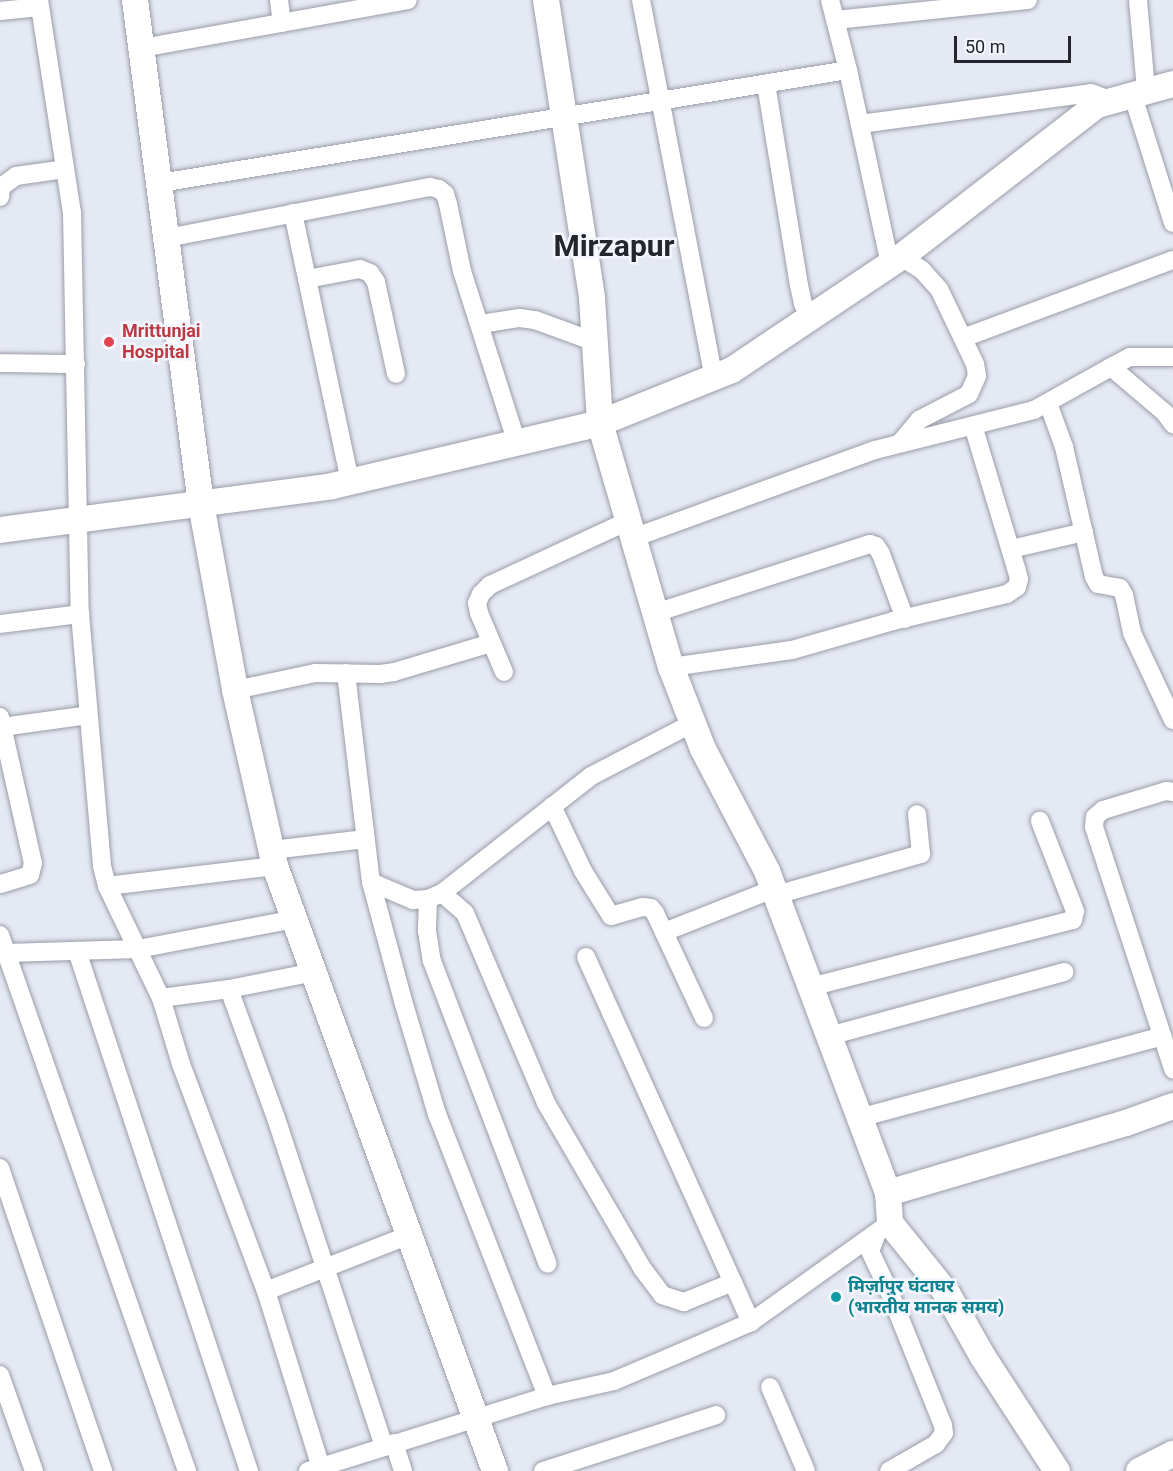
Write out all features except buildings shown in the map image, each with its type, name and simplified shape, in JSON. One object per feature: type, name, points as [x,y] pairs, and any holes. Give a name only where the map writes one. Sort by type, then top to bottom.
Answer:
[{"type":"street","points":[[135,0],[201,504],[235,690],[274,858],[495,1471]]},
{"type":"street","points":[[279,0],[282,23]]},
{"type":"street","points":[[142,48],[282,23],[358,4],[408,0]]},
{"type":"street","points":[[546,0],[592,298],[600,423],[671,667],[703,749],[766,871],[888,1194],[883,1228],[870,1251],[893,1301],[943,1425],[944,1433],[936,1444],[890,1471]]},
{"type":"street","points":[[641,0],[714,378]]},
{"type":"street","points":[[830,0],[895,261],[932,279],[963,338],[975,364],[977,376],[975,386],[969,394],[919,420],[900,443]]},
{"type":"street","points":[[835,20],[1028,0]]},
{"type":"street","points":[[1138,0],[1129,94],[1173,223]]},
{"type":"street","points":[[0,11],[40,4],[72,212],[80,519],[80,614],[99,843],[107,886],[162,998],[181,1064],[266,1291],[317,1470],[547,1396],[614,1381],[751,1322],[883,1228]]},
{"type":"street","points":[[160,183],[848,70]]},
{"type":"street","points":[[766,84],[799,285],[803,304],[811,318]]},
{"type":"street","points":[[0,530],[350,482],[600,423],[732,370],[895,261],[1097,105],[1129,94],[1173,84]]},
{"type":"street","points":[[860,124],[1091,93],[1129,94]]},
{"type":"street","points":[[0,197],[1,187],[16,176],[65,169]]},
{"type":"street","points":[[167,238],[430,187],[439,189],[445,194],[462,271],[517,443]]},
{"type":"street","points":[[293,213],[350,482]]},
{"type":"street","points":[[963,338],[1173,260]]},
{"type":"street","points":[[307,279],[360,269],[370,273],[376,282],[396,374]]},
{"type":"street","points":[[480,324],[520,318],[535,320],[595,342]]},
{"type":"street","points":[[504,672],[477,603],[490,585],[631,529],[900,443],[1011,418],[1048,403],[1130,357],[1173,357]]},
{"type":"street","points":[[0,363],[76,364]]},
{"type":"street","points":[[1111,367],[1165,413],[1173,424]]},
{"type":"street","points":[[1048,403],[1064,447],[1094,577],[1098,584],[1120,588],[1124,595],[1132,633],[1173,720]]},
{"type":"street","points":[[671,667],[792,650],[1007,594],[1017,587],[1019,579],[1011,549],[973,426]]},
{"type":"street","points":[[1011,549],[1084,532]]},
{"type":"street","points":[[656,613],[857,546],[870,544],[876,546],[881,554],[905,619]]},
{"type":"street","points":[[0,624],[80,614]]},
{"type":"street","points":[[235,690],[315,673],[394,672],[491,643]]},
{"type":"street","points":[[346,673],[372,882],[403,1001],[437,1114],[547,1396]]},
{"type":"street","points":[[0,884],[30,875],[33,863],[1,722],[88,715]]},
{"type":"street","points":[[372,882],[413,900],[435,896],[591,776],[693,723]]},
{"type":"street","points":[[1173,792],[1166,791],[1103,810],[1095,816],[1094,827],[1173,1069]]},
{"type":"street","points":[[552,806],[583,871],[611,916],[643,907],[651,908],[704,1017]]},
{"type":"street","points":[[664,932],[774,892],[921,854],[916,814]]},
{"type":"street","points":[[810,987],[1073,920],[1075,912],[1040,820]]},
{"type":"street","points":[[107,886],[274,858],[365,839]]},
{"type":"street","points":[[435,896],[427,931],[432,961],[548,1264]]},
{"type":"street","points":[[435,896],[465,913],[546,1103],[642,1268],[662,1295],[684,1302],[734,1282]]},
{"type":"street","points":[[5,960],[77,951],[138,949],[295,919]]},
{"type":"street","points":[[0,935],[5,960],[187,1471]]},
{"type":"street","points":[[77,951],[249,1471]]},
{"type":"street","points":[[586,957],[751,1322]]},
{"type":"street","points":[[162,998],[229,989],[315,972]]},
{"type":"street","points":[[829,1036],[1064,972]]},
{"type":"street","points":[[229,989],[325,1268],[389,1445],[403,1471]]},
{"type":"street","points":[[859,1118],[1162,1036]]},
{"type":"street","points":[[888,1194],[1126,1123],[1173,1106]]},
{"type":"street","points":[[0,1168],[103,1471]]},
{"type":"street","points":[[883,1228],[948,1295],[982,1357],[1057,1471]]},
{"type":"street","points":[[266,1291],[411,1234]]},
{"type":"street","points":[[0,1375],[34,1471]]},
{"type":"street","points":[[770,1387],[806,1471]]},
{"type":"street","points":[[543,1471],[716,1415]]},
{"type":"street","points":[[1139,1471],[1173,1454]]},
{"type":"place","name":"Mrittunjai Hospital","points":[[109,342]]},
{"type":"place","name":"मिर्ज़ापुर घंटाघर (भारतीय मानक समय)","points":[[836,1297]]},
{"type":"district","name":"Mirzapur","points":[[614,246]]}]
